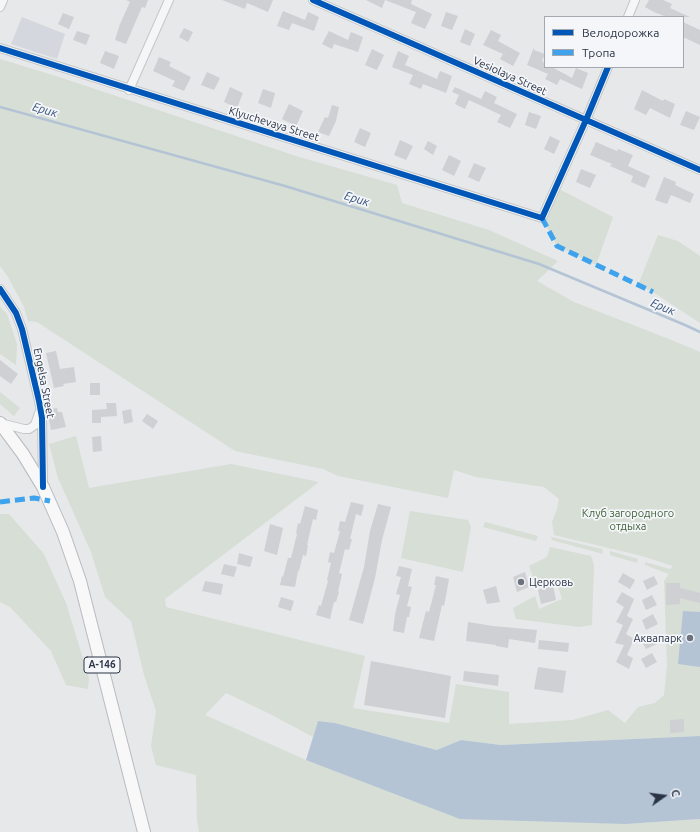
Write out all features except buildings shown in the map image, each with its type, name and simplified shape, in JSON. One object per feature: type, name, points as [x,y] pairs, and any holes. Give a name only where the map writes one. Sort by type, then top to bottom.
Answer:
[{"type":"highway","name":"А-146","points":[[0,423],[23,454],[43,487],[63,532],[80,581],[144,832]]},
{"type":"street","points":[[0,7],[3,0]]},
{"type":"street","points":[[129,90],[169,0]]},
{"type":"street","name":"Vesiolaya Street","points":[[313,0],[700,170]]},
{"type":"street","points":[[628,16],[635,0]]},
{"type":"street","name":"Klyuchevaya Street","points":[[0,48],[129,90],[542,218],[586,120]]},
{"type":"street","points":[[586,120],[608,68]]},
{"type":"street","name":"Engelsa Street","points":[[0,289],[16,313],[22,329],[40,406],[42,418],[43,487]]},
{"type":"street","name":"Engelsa Street","points":[[0,423],[29,429],[35,425],[40,406]]},
{"type":"shaded area","points":[[22,17],[65,34],[57,59],[11,44]]},
{"type":"green space","name":"Клуб загородного отдыха","points":[[0,59],[59,77],[299,157],[397,185],[402,203],[489,230],[558,261],[537,281],[574,302],[700,352],[700,736],[501,745],[461,740],[438,750],[335,723],[318,721],[313,737],[226,693],[205,715],[306,760],[626,824],[700,819],[700,832],[199,832],[197,820],[196,775],[156,765],[151,746],[156,711],[144,675],[131,621],[105,597],[91,552],[58,478],[49,444],[76,436],[89,488],[231,464],[319,482],[165,599],[166,607],[365,656],[353,708],[449,723],[456,684],[509,692],[509,724],[573,720],[608,710],[625,723],[638,707],[655,703],[664,695],[667,665],[664,581],[669,574],[645,565],[645,562],[670,569],[673,566],[642,556],[554,535],[552,522],[559,499],[544,487],[476,477],[454,470],[448,498],[338,476],[323,469],[235,451],[37,322],[28,321],[24,307],[8,277],[0,266]]},
{"type":"green space","points":[[555,187],[613,217],[596,265],[557,246],[542,218]]},
{"type":"green space","points":[[658,235],[678,241],[700,256],[700,323],[653,292],[638,285]]},
{"type":"green space","points":[[0,307],[7,314],[17,344],[16,365],[0,354]]},
{"type":"green space","points":[[0,392],[20,408],[14,416],[0,404]]},
{"type":"green space","points":[[410,511],[468,520],[471,527],[463,572],[401,558]]},
{"type":"green space","points":[[0,514],[9,514],[44,554],[66,603],[89,678],[88,689],[66,685],[51,651],[10,607],[0,602]]},
{"type":"green space","points":[[485,522],[538,536],[536,541],[483,527]]},
{"type":"green space","points":[[551,537],[602,549],[603,554],[552,540]]},
{"type":"green space","points":[[550,547],[591,556],[594,565],[592,625],[579,627],[516,619],[513,608],[535,596],[539,609],[562,599],[556,580],[536,586],[529,566],[547,557]]},
{"type":"green space","points":[[610,551],[638,559],[637,563],[610,555]]},
{"type":"water","name":"Аквапарк","points":[[683,611],[700,612],[700,667],[678,664]]},
{"type":"water","points":[[318,721],[335,723],[437,750],[461,740],[501,745],[700,736],[700,819],[626,824],[460,819],[306,760]]},
{"type":"waterway","name":"Ерик","points":[[0,107],[285,186],[539,264],[700,332]]},
{"type":"marked path","points":[[542,218],[557,246],[653,292]]},
{"type":"marked path","points":[[0,502],[34,498],[50,501]]},
{"type":"cycle path","points":[[313,0],[700,170]]},
{"type":"cycle path","points":[[0,48],[542,218],[608,68]]},
{"type":"cycle path","points":[[0,289],[16,313],[22,329],[39,401],[42,418],[43,487]]},
{"type":"place","name":"Церковь","points":[[521,582]]},
{"type":"place","name":"Аквапарк","points":[[690,638]]}]
